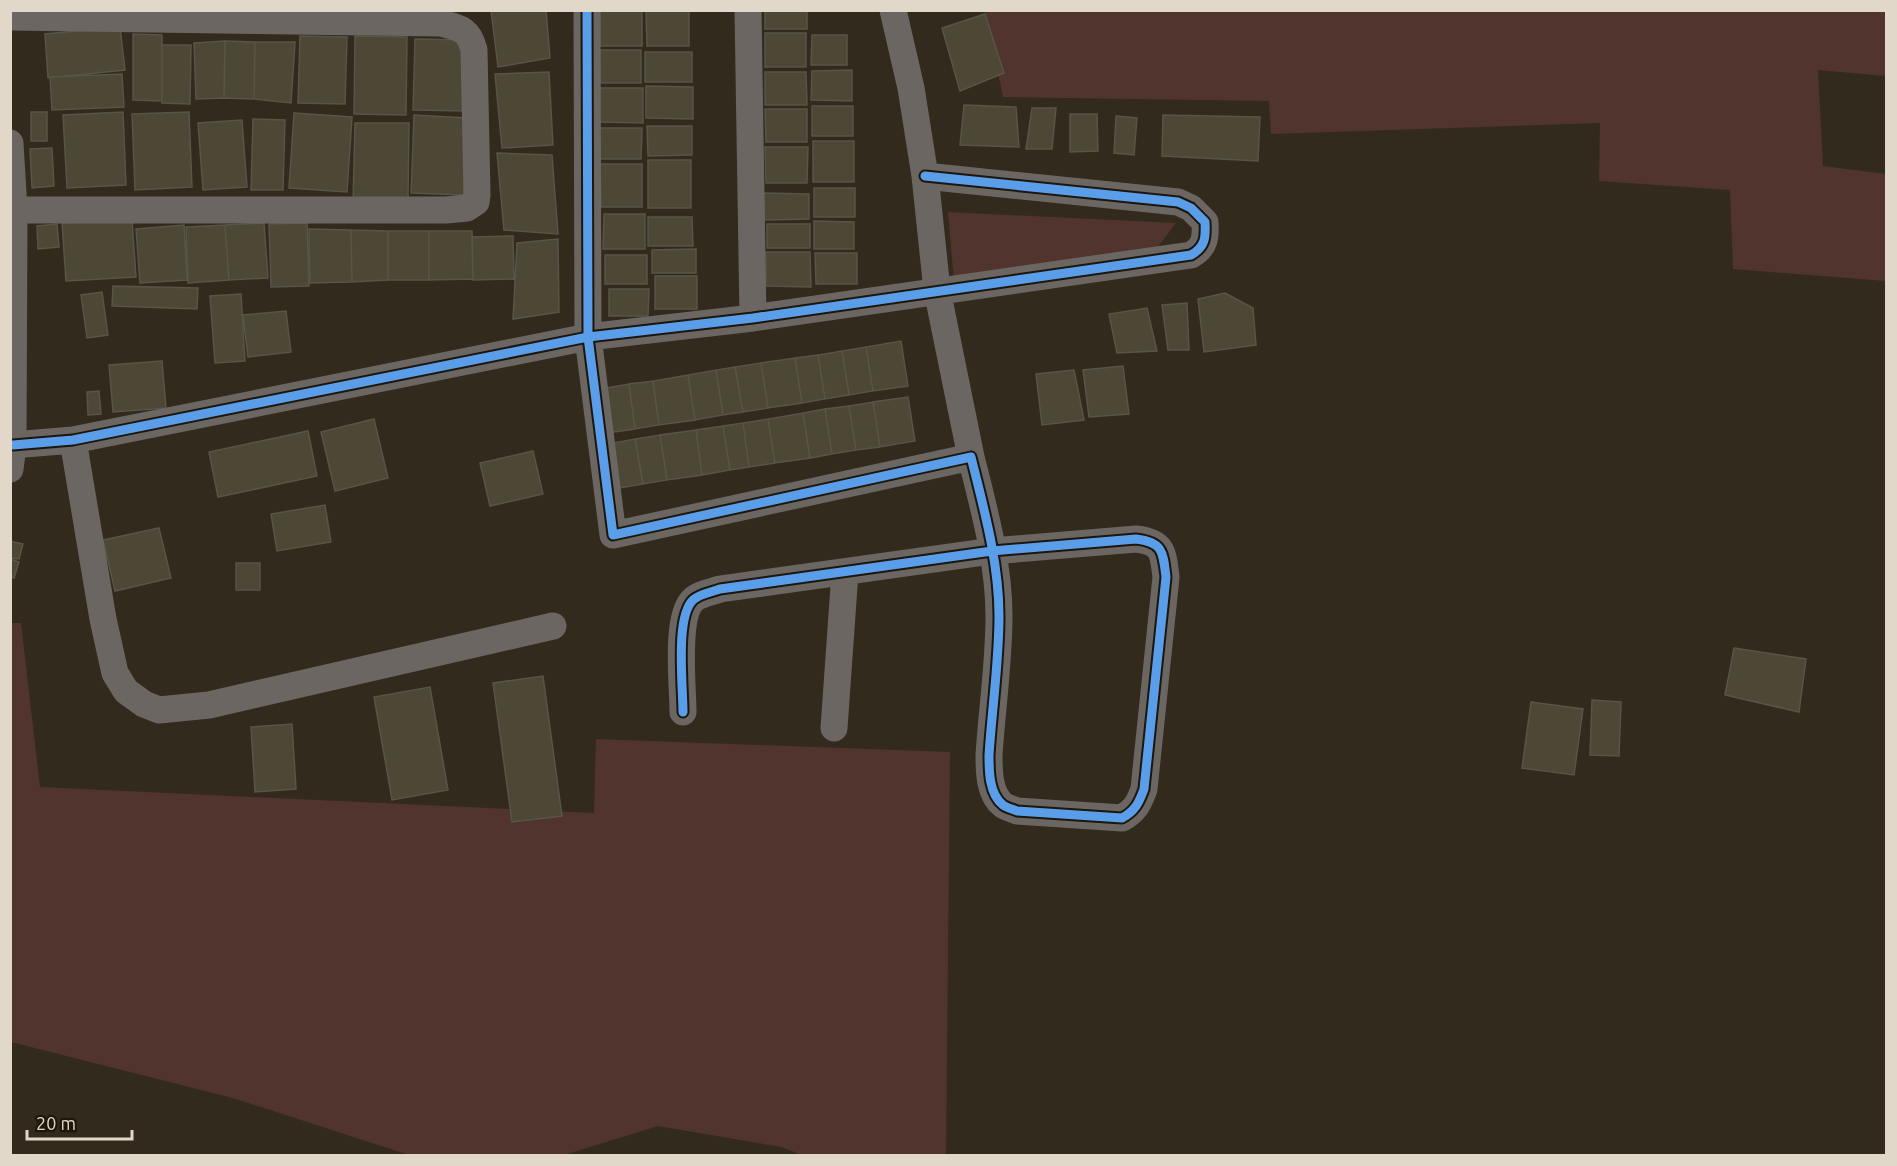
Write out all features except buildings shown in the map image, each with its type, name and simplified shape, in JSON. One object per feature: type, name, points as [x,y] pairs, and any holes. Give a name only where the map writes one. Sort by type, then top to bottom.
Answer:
[{"type":"street","points":[[587,10],[588,338],[613,535],[971,457]]},
{"type":"street","points":[[748,10],[753,318]]},
{"type":"street","points":[[683,712],[682,623],[686,608],[695,598],[720,589],[992,551],[1136,539],[1151,541],[1160,549],[1164,559],[1166,577],[1144,789],[1138,805],[1122,818],[1017,811],[1003,805],[990,777],[989,755],[999,617],[998,585],[992,551],[937,290],[925,176],[911,88],[893,10]]},
{"type":"street","points":[[10,17],[429,23],[456,27],[466,32],[474,50],[477,184],[477,195],[473,205],[467,208],[446,210],[14,210]]},
{"type":"street","points":[[10,143],[14,210],[12,457],[73,440],[588,338],[753,318],[1191,255],[1200,250],[1205,242],[1205,222],[1191,208],[1178,202],[925,176]]},
{"type":"street","points":[[73,440],[114,673],[126,691],[144,704],[159,710],[208,705],[553,626]]},
{"type":"street","points":[[834,728],[845,572]]},
{"type":"shaded area","points":[[985,11],[1886,11],[1886,76],[1818,70],[1823,166],[1886,174],[1886,281],[1733,269],[1730,190],[1599,181],[1600,123],[1271,134],[1269,101],[1003,97]]},
{"type":"shaded area","points":[[948,212],[1176,223],[1154,252],[954,282]]},
{"type":"shaded area","points":[[10,623],[21,623],[40,787],[594,813],[596,739],[950,752],[946,1155],[802,1155],[781,1147],[658,1126],[564,1155],[409,1155],[233,1098],[11,1042]]},
{"type":"cycle path","points":[[587,10],[588,337],[613,535],[971,457],[981,496],[990,536],[994,556],[998,596],[998,651],[989,755],[992,789],[1003,805],[1017,811],[1122,818],[1136,806],[1144,789],[1166,577],[1165,568],[1157,546],[1145,540],[1136,539],[992,551],[720,589],[696,598],[687,609],[682,636],[683,712]]},
{"type":"cycle path","points":[[13,445],[73,440],[588,337],[753,318],[1191,255],[1199,249],[1205,237],[1205,222],[1191,208],[1178,202],[925,176]]}]
